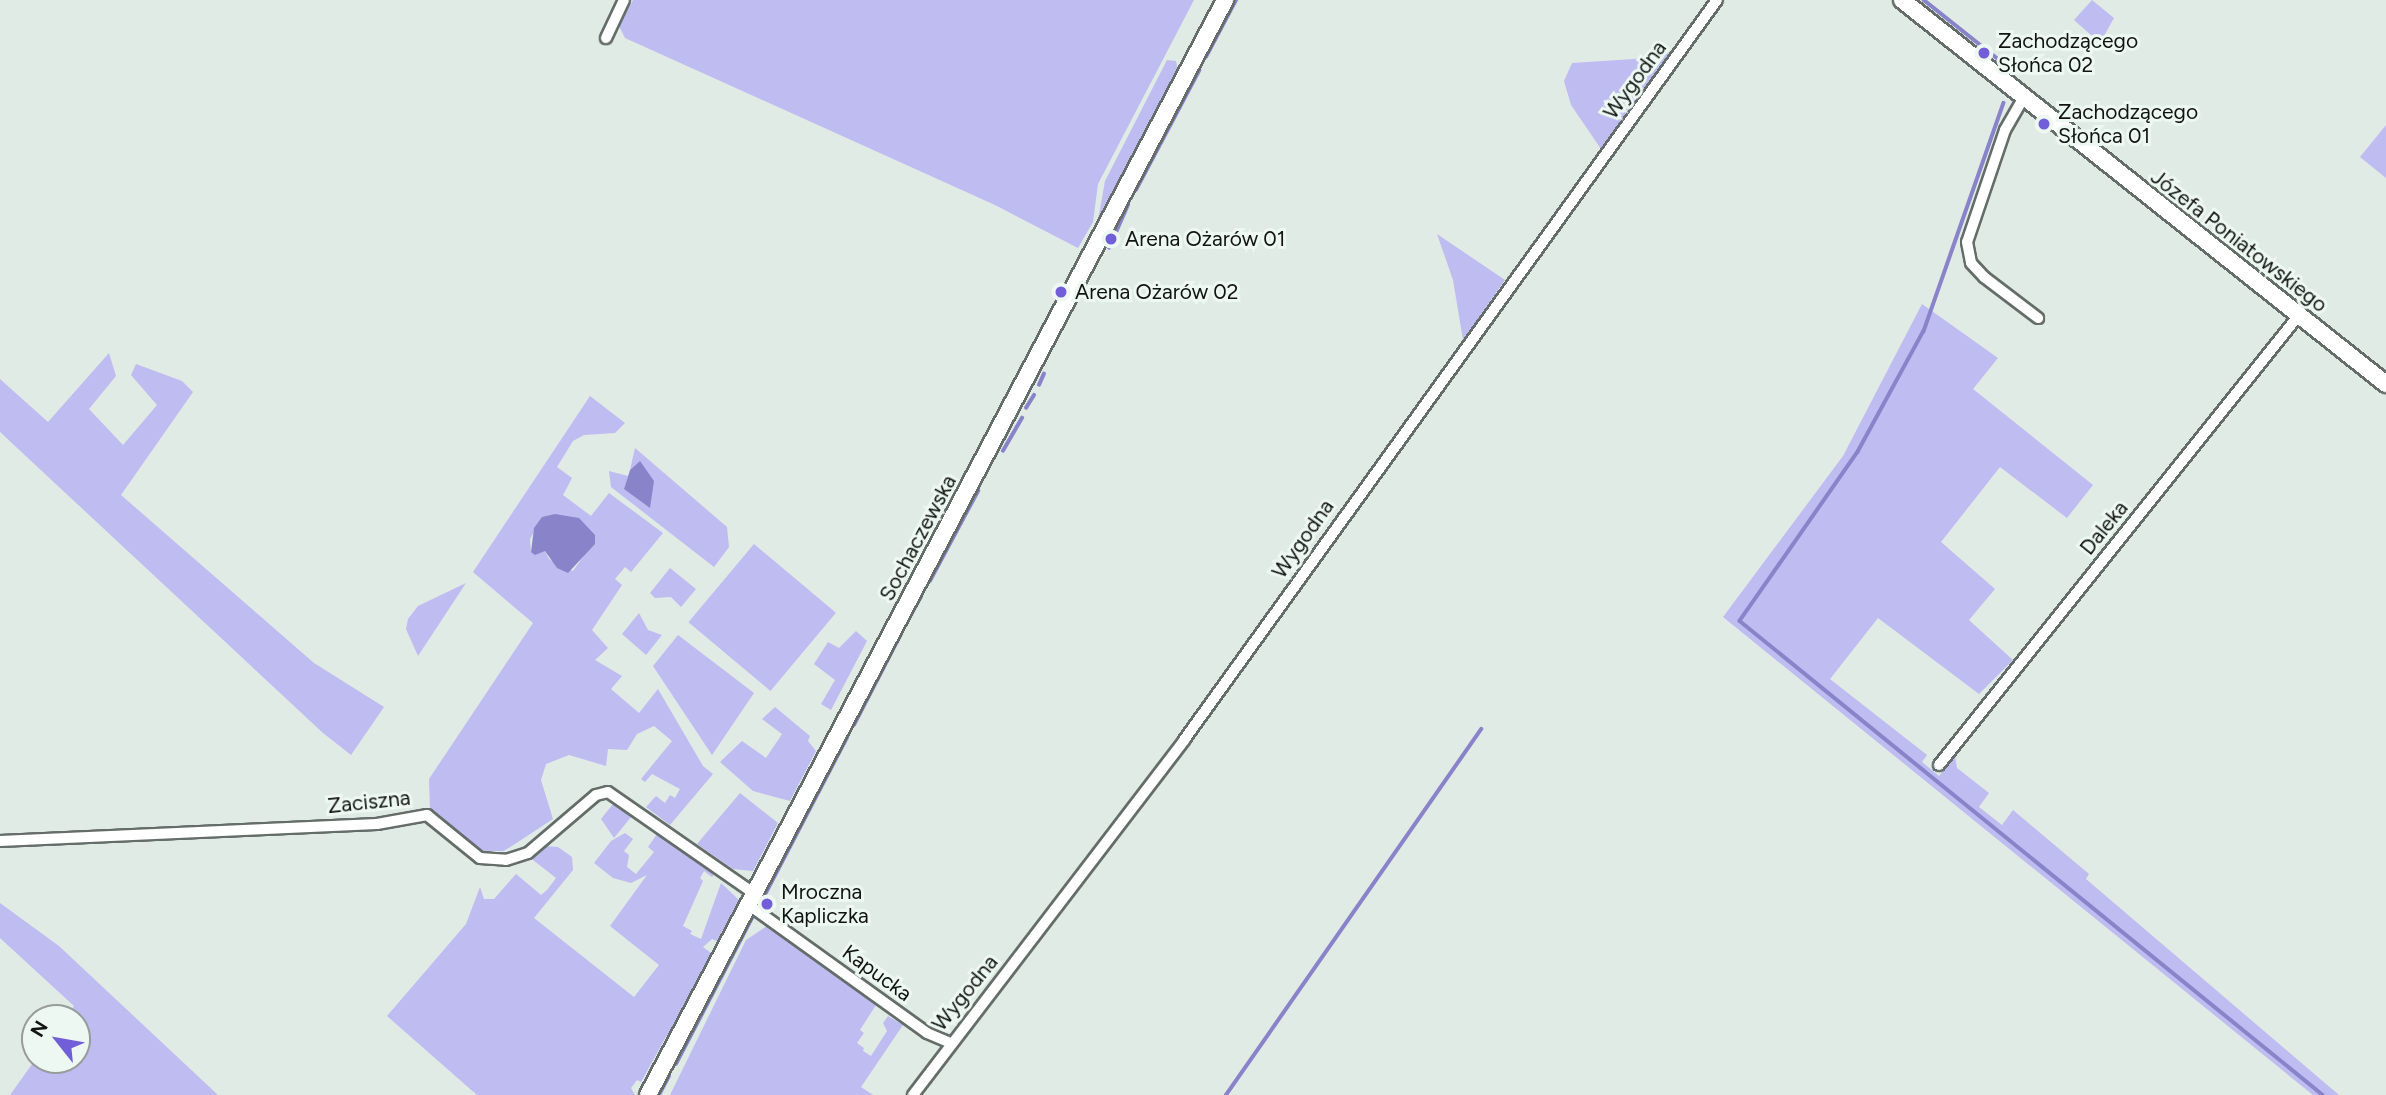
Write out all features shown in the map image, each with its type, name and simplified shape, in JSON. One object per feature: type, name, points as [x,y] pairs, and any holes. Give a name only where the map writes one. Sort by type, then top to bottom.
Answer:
[{"type":"street","points":[[606,38],[624,0]]},
{"type":"street","name":"Sochaczewska","points":[[648,1095],[1225,0]]},
{"type":"street","name":"Wygodna","points":[[913,1095],[950,1043],[1184,740],[1717,0]]},
{"type":"street","name":"Józefa Poniatowskiego","points":[[1902,0],[2386,384]]},
{"type":"street","points":[[2024,97],[2005,130],[1968,242],[1971,263],[1984,277],[2038,318]]},
{"type":"street","name":"Daleka","points":[[1939,765],[2299,316]]},
{"type":"street","name":"Zaciszna","points":[[0,841],[377,824],[427,815],[480,858],[506,860],[528,853],[596,795],[608,792],[752,899]]},
{"type":"street","name":"Kapucka","points":[[752,899],[927,1033],[950,1043]]},
{"type":"shaded area","points":[[633,0],[1194,0],[1098,184],[1093,222],[1078,248],[995,205],[625,38],[619,26]]},
{"type":"shaded area","points":[[2092,0],[2114,18],[2100,43],[2074,20]]},
{"type":"shaded area","points":[[1672,52],[1601,149],[1571,105],[1564,81],[1572,63],[1649,58]]},
{"type":"shaded area","points":[[1167,60],[1176,61],[1179,77],[1096,231],[1105,181]]},
{"type":"shaded area","points":[[2386,125],[2386,178],[2360,157]]},
{"type":"shaded area","points":[[1437,234],[1505,280],[1463,340],[1453,280]]},
{"type":"shaded area","points":[[1922,304],[1998,358],[1973,389],[2093,485],[2067,518],[2000,467],[1941,542],[1995,589],[1969,620],[2013,660],[1979,694],[1878,618],[1830,679],[1927,755],[1922,762],[1939,776],[1955,756],[1957,768],[1989,793],[1979,807],[2002,825],[2013,810],[2089,874],[2086,879],[2339,1095],[2313,1095],[1723,617],[1843,456]]},
{"type":"shaded area","points":[[109,353],[116,376],[89,409],[123,445],[157,405],[131,375],[136,364],[182,381],[193,392],[121,495],[314,663],[384,707],[351,755],[323,733],[0,432],[0,379],[48,422]]},
{"type":"shaded area","points":[[590,396],[625,423],[615,433],[584,435],[573,441],[557,467],[572,478],[563,495],[591,516],[609,493],[663,533],[631,572],[625,567],[615,579],[622,585],[592,630],[608,648],[595,660],[622,676],[611,689],[639,713],[658,689],[703,766],[713,774],[670,825],[646,807],[656,796],[665,803],[670,795],[675,798],[680,789],[652,774],[645,782],[641,779],[672,741],[654,726],[637,734],[627,750],[608,749],[606,766],[569,755],[546,764],[541,780],[553,819],[504,851],[482,851],[430,810],[429,779],[533,623],[473,572]],"holes":[[[542,517],[585,554],[573,571],[549,559],[545,551],[531,552],[530,539]]]},
{"type":"shaded area","points":[[635,448],[727,527],[729,547],[714,567],[611,487],[609,471],[628,476],[624,489],[640,461],[630,470]]},
{"type":"shaded area","points":[[640,461],[654,481],[650,508],[624,489],[630,470]]},
{"type":"shaded area","points":[[555,514],[579,518],[595,535],[595,544],[568,573],[557,568],[545,551],[535,555],[531,552],[534,528],[542,517]]},
{"type":"shaded area","points":[[754,544],[836,613],[770,691],[688,622]]},
{"type":"shaded area","points":[[670,568],[696,589],[681,607],[671,597],[655,598],[650,593]]},
{"type":"shaded area","points":[[466,583],[418,656],[406,629],[408,619],[418,606]]},
{"type":"shaded area","points":[[639,613],[648,630],[662,635],[646,655],[622,634]]},
{"type":"shaded area","points":[[856,631],[867,641],[831,710],[821,704],[835,680],[814,664],[828,642],[839,648]]},
{"type":"shaded area","points":[[678,635],[754,693],[712,755],[653,666]]},
{"type":"shaded area","points":[[775,707],[810,736],[808,741],[816,751],[790,801],[753,791],[720,762],[742,741],[766,758],[782,734],[762,719]]},
{"type":"shaded area","points":[[740,793],[778,823],[753,871],[733,869],[697,844]]},
{"type":"shaded area","points":[[613,804],[631,817],[614,838],[601,819]]},
{"type":"shaded area","points":[[625,833],[633,839],[624,851],[629,855],[627,867],[636,874],[654,852],[648,847],[657,834],[715,874],[712,877],[704,871],[700,878],[703,881],[683,926],[692,931],[690,934],[701,939],[721,883],[739,900],[717,941],[712,939],[703,947],[715,956],[673,1038],[667,1035],[641,1082],[637,1080],[631,1088],[635,1095],[477,1095],[387,1016],[466,924],[480,887],[484,899],[494,899],[516,874],[541,895],[547,890],[556,878],[533,860],[533,855],[545,846],[558,847],[572,857],[573,870],[534,918],[634,997],[659,965],[610,926],[647,875],[631,883],[613,878],[594,863],[611,841]]},
{"type":"shaded area","points":[[0,903],[59,946],[218,1095],[10,1095],[25,1074],[91,1074],[91,1004],[72,1004],[0,938]]},
{"type":"shaded area","points":[[770,924],[876,1005],[860,1030],[864,1033],[857,1043],[864,1048],[863,1051],[871,1056],[887,1031],[883,1023],[888,1016],[903,1025],[861,1087],[873,1095],[670,1095],[746,940]]},
{"type":"waterway","points":[[1206,57],[1236,0]]},
{"type":"waterway","points":[[1924,0],[2007,66]]},
{"type":"waterway","points":[[1136,190],[1199,71]]},
{"type":"waterway","points":[[2004,103],[1924,331],[1858,452],[1740,621],[2323,1095]]},
{"type":"waterway","points":[[1109,248],[1128,205]]},
{"type":"waterway","points":[[1039,385],[1044,374]]},
{"type":"waterway","points":[[1026,408],[1034,395]]},
{"type":"waterway","points":[[1003,451],[1022,418]]},
{"type":"waterway","points":[[930,581],[978,491]]},
{"type":"waterway","points":[[907,622],[921,597]]},
{"type":"waterway","points":[[854,725],[901,634]]},
{"type":"waterway","points":[[1226,1095],[1481,729]]},
{"type":"waterway","points":[[759,906],[847,738]]},
{"type":"waterway","points":[[676,1064],[754,914]]},
{"type":"waterway","points":[[659,1095],[669,1076]]},
{"type":"place","name":"Zachodzącego Słońca 02","points":[[1984,53]]},
{"type":"place","name":"Zachodzącego Słońca 01","points":[[2044,124]]},
{"type":"place","name":"Arena Ożarów 01","points":[[1111,239]]},
{"type":"place","name":"Arena Ożarów 02","points":[[1061,292]]},
{"type":"place","name":"Mroczna Kapliczka","points":[[767,904]]}]
